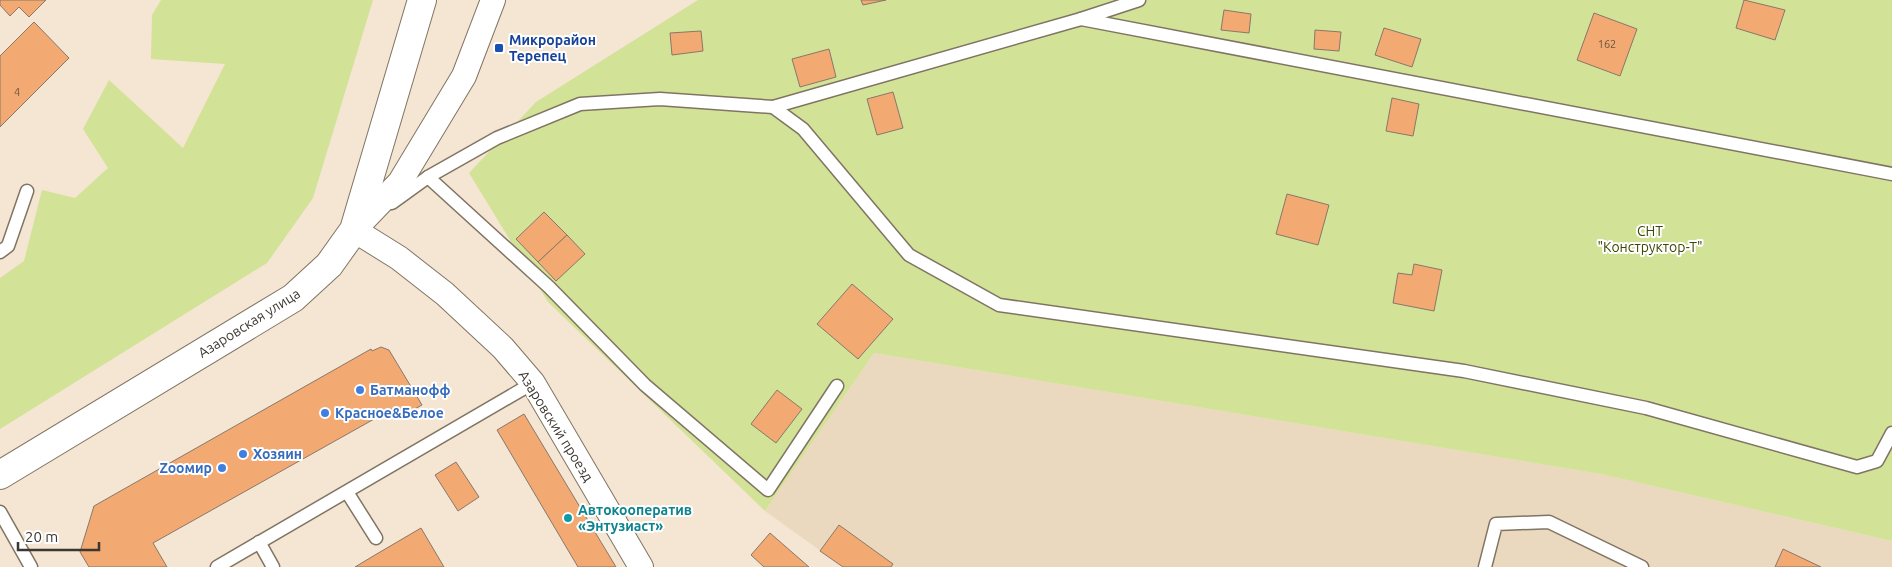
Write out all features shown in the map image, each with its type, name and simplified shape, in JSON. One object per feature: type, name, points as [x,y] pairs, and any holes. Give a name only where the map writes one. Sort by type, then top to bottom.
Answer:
[{"type":"street","name":"Азаровская улица","points":[[0,475],[293,298],[329,265],[354,230],[422,0]]},
{"type":"street","points":[[354,230],[400,182],[464,76],[493,0]]},
{"type":"street","name":"Азаровский проезд","points":[[354,230],[399,258],[445,294],[504,348],[533,383],[641,567]]},
{"type":"lane","points":[[354,230],[428,177],[497,138],[580,104],[660,99],[773,107],[1081,19],[1139,0]]},
{"type":"lane","points":[[1081,19],[1892,174]]},
{"type":"lane","points":[[773,107],[803,129],[909,255],[999,305],[1464,371],[1646,408],[1857,467],[1877,461],[1892,433]]},
{"type":"lane","points":[[428,177],[549,287],[645,385],[768,490],[837,386]]},
{"type":"lane","points":[[0,252],[8,246],[27,191]]},
{"type":"lane","points":[[217,567],[533,383]]},
{"type":"lane","points":[[347,492],[376,538]]},
{"type":"lane","points":[[0,512],[31,567]]},
{"type":"lane","points":[[1485,567],[1496,524],[1549,522],[1642,567]]},
{"type":"lane","points":[[259,542],[273,567]]},
{"type":"shaded area","points":[[874,353],[1601,474],[1892,541],[1892,567],[843,567],[765,511]]},
{"type":"green space","points":[[161,0],[373,0],[313,198],[267,263],[0,429],[0,278],[24,261],[42,190],[75,198],[108,168],[83,129],[109,80],[183,148],[225,64],[151,59],[152,15]]},
{"type":"green space","name":"СНТ \"Конструктор-Т\"","points":[[698,0],[1892,0],[1892,541],[1601,474],[874,353],[765,511],[548,302],[469,173],[536,102]]},
{"type":"building","points":[[0,0],[46,0],[29,17],[19,7],[10,16],[0,5]]},
{"type":"building","points":[[861,0],[886,0],[863,5]]},
{"type":"building","points":[[1744,0],[1785,10],[1775,40],[1736,28]]},
{"type":"building","points":[[1224,10],[1251,14],[1249,33],[1221,30]]},
{"type":"building","points":[[1594,13],[1637,29],[1620,76],[1577,60]]},
{"type":"building","points":[[34,22],[69,58],[0,127],[0,56]]},
{"type":"building","points":[[1384,28],[1421,39],[1412,67],[1375,55]]},
{"type":"building","points":[[1315,30],[1341,32],[1339,51],[1314,49]]},
{"type":"building","points":[[701,31],[703,51],[672,55],[670,33]]},
{"type":"building","points":[[829,49],[836,77],[800,87],[792,59]]},
{"type":"building","points":[[893,92],[903,128],[877,135],[867,99]]},
{"type":"building","points":[[1392,98],[1419,104],[1413,136],[1386,131]]},
{"type":"building","points":[[1287,194],[1329,205],[1318,245],[1276,234]]},
{"type":"building","points":[[544,212],[567,235],[538,262],[516,239]]},
{"type":"building","points":[[567,235],[585,254],[556,281],[538,262]]},
{"type":"building","points":[[1414,264],[1442,270],[1434,311],[1393,303],[1398,273],[1412,275]]},
{"type":"building","points":[[852,284],[893,319],[858,359],[817,324]]},
{"type":"building","points":[[381,347],[389,350],[422,405],[397,419],[392,409],[153,543],[167,567],[89,567],[80,552],[94,506],[371,349],[372,351]]},
{"type":"building","points":[[777,390],[802,409],[776,443],[751,424]]},
{"type":"building","name":"Автокооператив «Энтузиаст»","points":[[524,414],[616,567],[578,567],[497,430]]},
{"type":"building","points":[[456,462],[479,497],[458,511],[435,475]]},
{"type":"building","points":[[839,525],[893,564],[891,567],[843,567],[820,551]]},
{"type":"building","points":[[421,528],[444,567],[355,567],[375,555]]},
{"type":"building","points":[[770,533],[809,567],[764,567],[751,555]]},
{"type":"building","points":[[1783,549],[1821,567],[1775,567]]},
{"type":"place","name":"Микрорайон Терепец","points":[[499,48]]},
{"type":"place","name":"Батманофф","points":[[360,390]]},
{"type":"place","name":"Красное&Белое","points":[[325,413]]},
{"type":"place","name":"Хозяин","points":[[243,454]]},
{"type":"place","name":"Zooмир","points":[[222,468]]},
{"type":"place","name":"Автокооператив «Энтузиаст»","points":[[568,518]]}]
